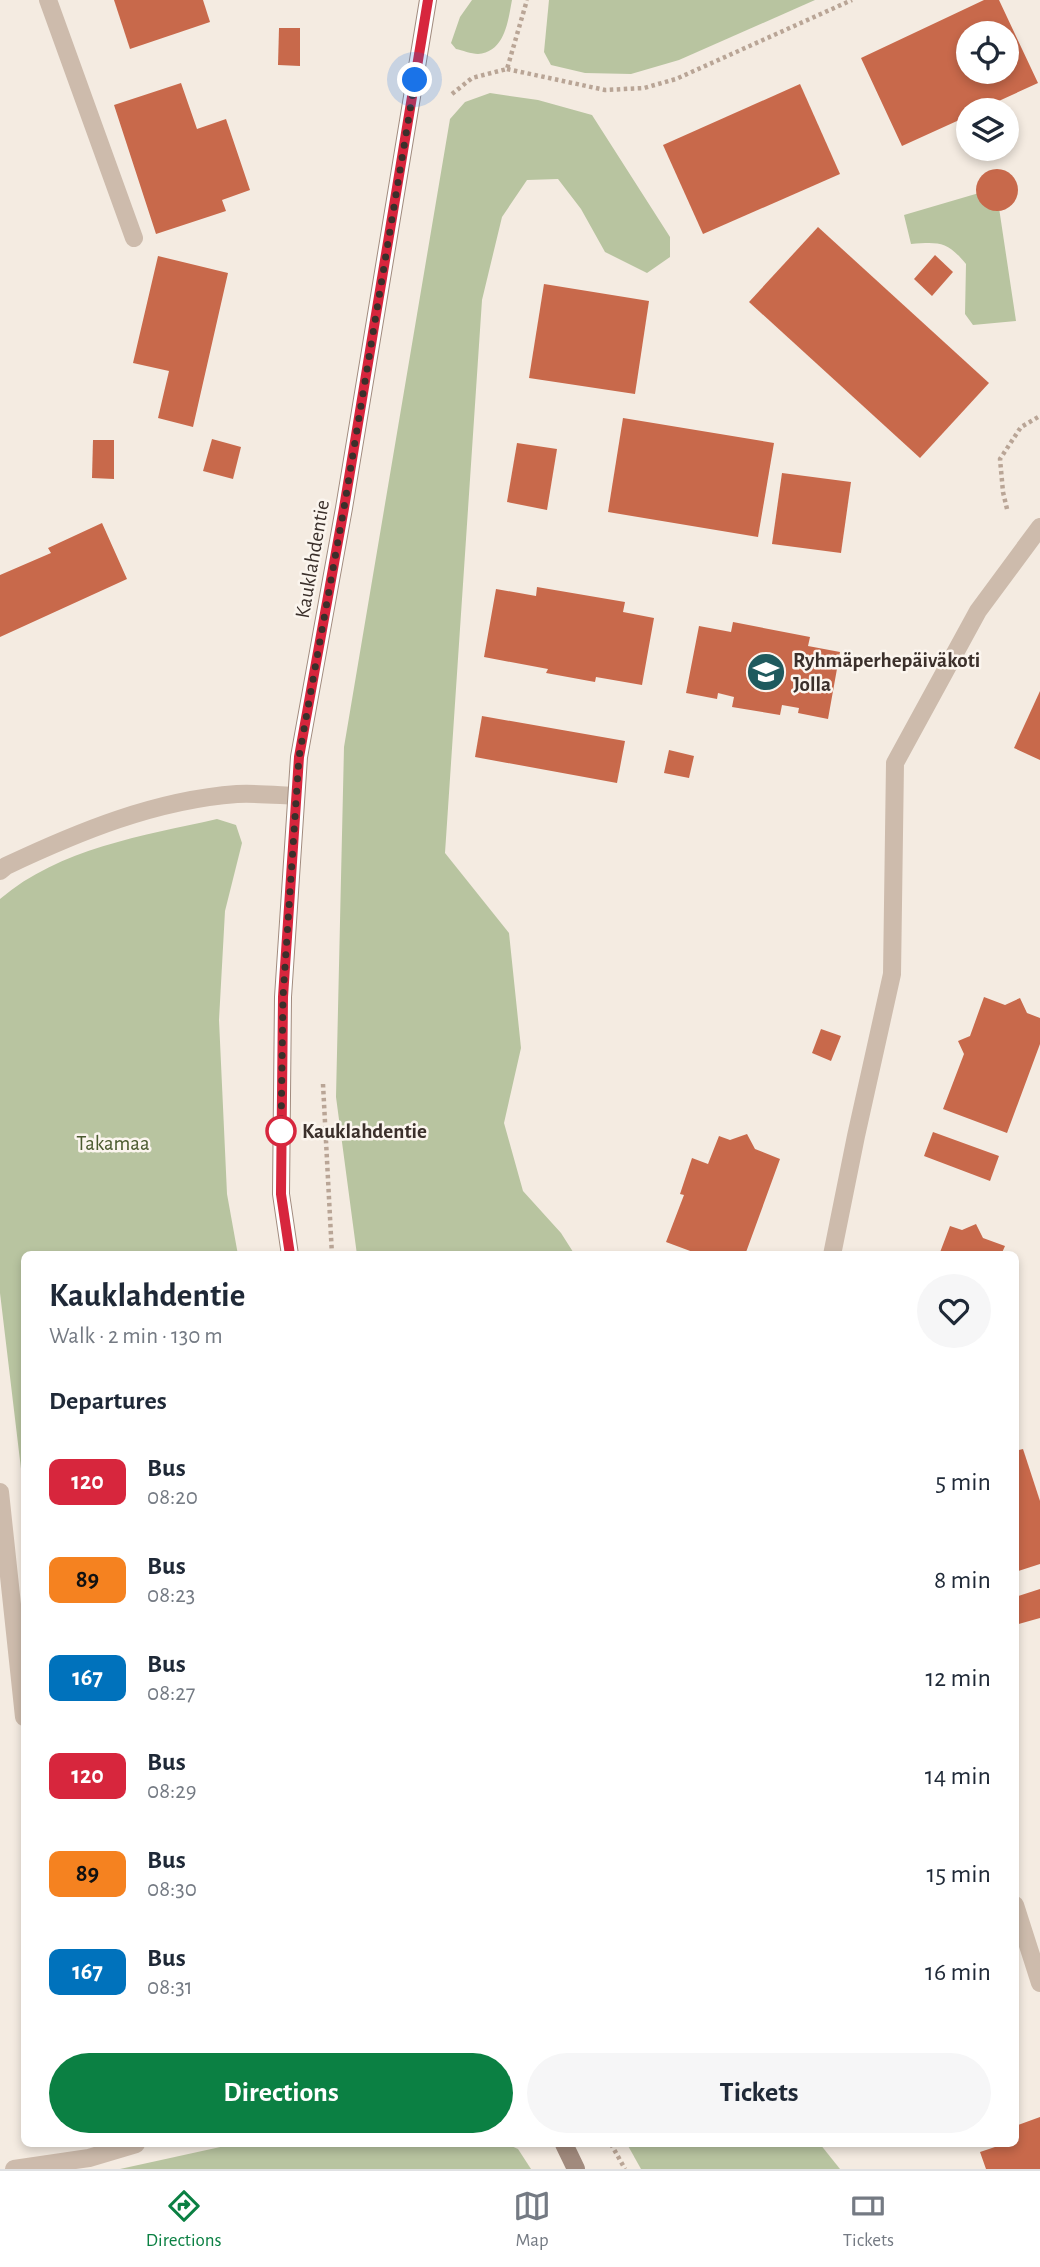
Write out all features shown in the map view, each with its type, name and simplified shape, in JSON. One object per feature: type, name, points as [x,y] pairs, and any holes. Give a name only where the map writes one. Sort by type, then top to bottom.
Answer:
[{"type":"street","points":[[48,0],[134,238]]},
{"type":"street","name":"Kauklahdentie","points":[[289,1251],[281,1194],[283,997],[299,757],[344,508],[428,0]]},
{"type":"street","points":[[833,1251],[892,974],[895,763],[978,611],[1040,527]]},
{"type":"street","points":[[0,871],[91,827],[169,805],[237,794],[296,796]]},
{"type":"street","points":[[0,1492],[21,1689]]},
{"type":"street","points":[[1019,1917],[1040,1983]]},
{"type":"street","points":[[14,2169],[115,2147]]},
{"type":"street","points":[[565,2147],[576,2169]]},
{"type":"path","points":[[507,69],[527,0]]},
{"type":"path","points":[[446,99],[472,79],[507,69],[605,90],[644,88],[676,79],[852,0]]},
{"type":"path","points":[[323,1081],[332,1251]]},
{"type":"path","points":[[613,2147],[625,2169]]},
{"type":"green space","points":[[472,0],[512,0],[507,26],[500,42],[487,52],[478,54],[456,49],[451,43],[460,17]]},
{"type":"green space","points":[[549,0],[815,0],[679,60],[631,74],[585,73],[551,65],[544,52]]},
{"type":"green space","points":[[490,93],[538,100],[592,115],[670,237],[670,257],[647,273],[605,252],[581,209],[558,179],[527,180],[502,217],[482,300],[445,853],[509,933],[521,1048],[504,1123],[523,1191],[561,1233],[572,1251],[356,1251],[336,1097],[344,747],[450,119],[465,102]]},
{"type":"green space","points":[[996,188],[1016,321],[973,325],[965,314],[966,264],[948,247],[929,243],[911,244],[904,215]]},
{"type":"green space","name":"Takamaa","points":[[217,819],[236,825],[242,843],[225,911],[219,1020],[227,1194],[237,1251],[21,1251],[21,1469],[0,1293],[0,899],[49,867],[131,838]]},
{"type":"green space","points":[[220,2147],[514,2147],[518,2149],[531,2169],[120,2169]]},
{"type":"green space","points":[[629,2147],[822,2147],[840,2169],[641,2169]]},
{"type":"building","points":[[114,0],[203,0],[210,22],[130,49]]},
{"type":"building","points":[[984,0],[999,0],[1009,21],[956,21],[956,84],[1019,84],[1019,43],[1038,83],[1005,98],[956,98],[956,121],[902,146],[861,58]]},
{"type":"building","points":[[279,28],[300,28],[300,66],[278,65]]},
{"type":"building","points":[[181,83],[197,129],[226,119],[250,190],[222,200],[226,211],[156,234],[114,105]]},
{"type":"building","points":[[800,84],[840,174],[703,234],[663,145]]},
{"type":"building","points":[[997,169],[1012,175],[1018,190],[1012,205],[997,211],[982,205],[976,190],[982,175]]},
{"type":"building","points":[[818,227],[989,383],[920,458],[749,302]]},
{"type":"building","points":[[935,255],[953,272],[932,296],[914,279]]},
{"type":"building","points":[[158,256],[228,273],[193,427],[158,418],[169,371],[133,363]]},
{"type":"building","points":[[544,284],[649,301],[635,394],[529,378]]},
{"type":"building","points":[[623,418],[774,443],[758,537],[608,512]]},
{"type":"building","points":[[212,439],[241,447],[233,479],[203,471]]},
{"type":"building","points":[[93,440],[114,440],[114,479],[92,478]]},
{"type":"building","points":[[517,443],[557,449],[547,510],[507,502]]},
{"type":"building","points":[[782,473],[851,482],[841,553],[772,544]]},
{"type":"building","points":[[102,523],[127,579],[0,637],[0,575],[51,553],[48,548]]},
{"type":"building","points":[[537,587],[625,602],[623,612],[654,618],[642,685],[596,677],[595,682],[546,673],[548,669],[484,657],[496,589],[536,596]]},
{"type":"building","points":[[733,622],[810,637],[808,646],[840,652],[828,719],[798,713],[799,708],[782,705],[780,715],[732,707],[734,697],[718,693],[717,699],[686,693],[699,626],[731,632]]},
{"type":"building","points":[[1040,691],[1040,760],[1014,748]]},
{"type":"building","points":[[482,716],[625,741],[617,783],[475,757]]},
{"type":"building","points":[[669,750],[694,756],[689,778],[664,773]]},
{"type":"building","points":[[984,997],[1005,1005],[1020,998],[1027,1013],[1040,1018],[1040,1044],[1007,1133],[943,1109],[964,1054],[958,1041],[970,1036]]},
{"type":"building","points":[[821,1029],[841,1036],[831,1061],[812,1053]]},
{"type":"building","points":[[933,1132],[999,1156],[990,1181],[924,1156]]},
{"type":"building","points":[[747,1134],[755,1149],[780,1159],[746,1251],[690,1251],[666,1242],[684,1195],[680,1194],[692,1158],[708,1164],[719,1136],[730,1140]]},
{"type":"building","points":[[976,1224],[983,1238],[1005,1246],[1003,1251],[941,1251],[950,1226],[962,1230]]},
{"type":"building","points":[[1023,1449],[1040,1501],[1040,1564],[1019,1571],[1019,1450]]},
{"type":"building","points":[[1040,1589],[1040,1618],[1019,1624],[1019,1596]]},
{"type":"building","points":[[1040,2117],[1040,2169],[986,2169],[980,2152],[995,2147],[1019,2147],[1019,2125]]},
{"type":"bus line","name":"120","points":[[289,1251],[281,1194],[283,997],[299,757],[344,508],[428,0]]},
{"type":"place","name":"Ryhmäperhepäiväkoti Jolla","points":[[766,672]]},
{"type":"place","name":"Kauklahdentie","points":[[281,1131]]},
{"type":"route","points":[[281,1131],[283,997],[299,757],[344,508],[415,80]]}]
